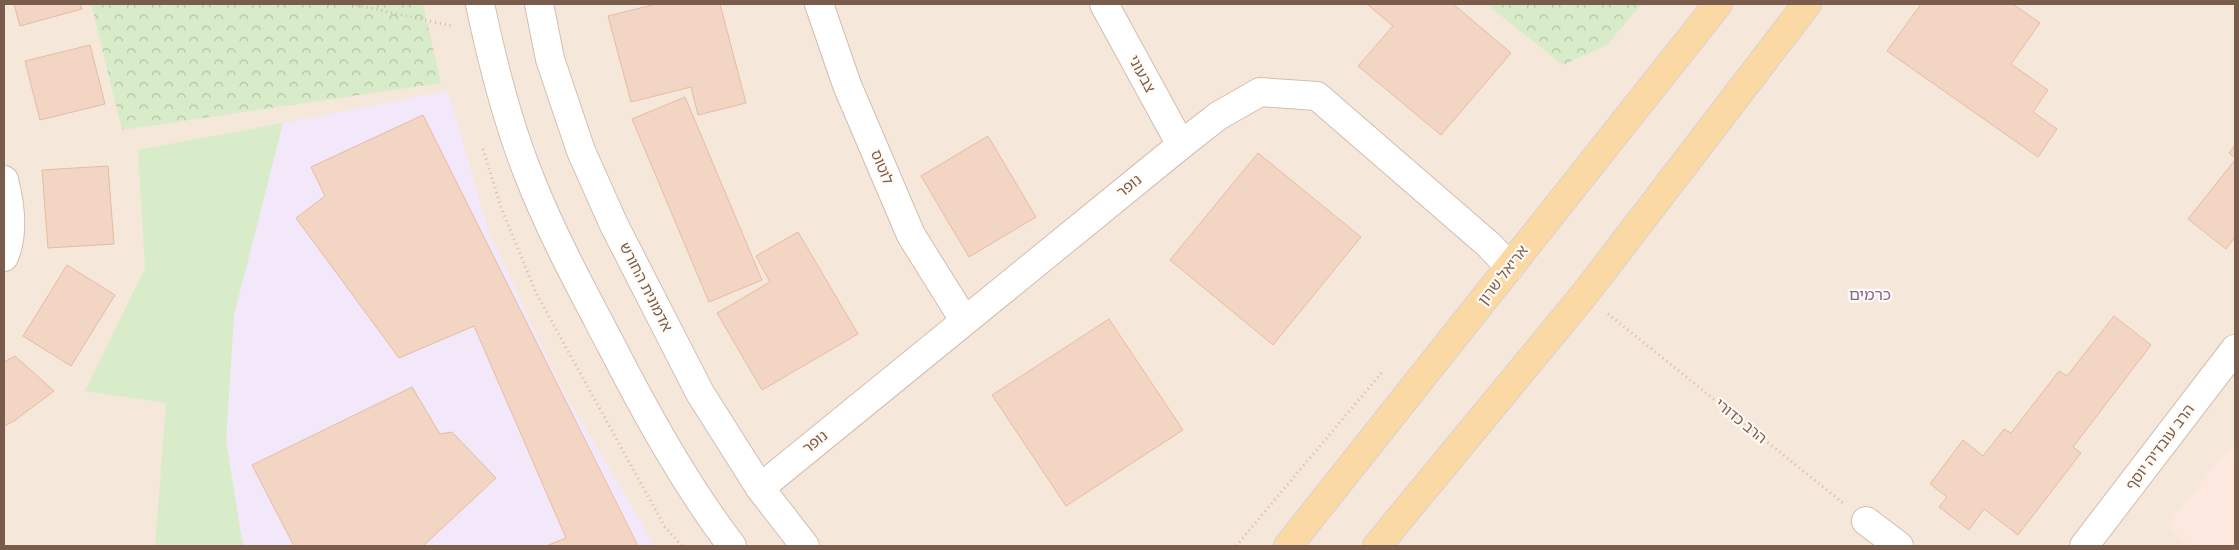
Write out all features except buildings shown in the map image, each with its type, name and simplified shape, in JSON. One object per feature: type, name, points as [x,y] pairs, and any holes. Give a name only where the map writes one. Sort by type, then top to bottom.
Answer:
[{"type":"main road","name":"אריאל שרון","points":[[1288,546],[1718,4]]},
{"type":"main road","points":[[1377,546],[1584,295],[1806,4]]},
{"type":"street","points":[[480,4],[494,74],[527,171],[562,250],[650,421],[712,520],[732,546]]},
{"type":"street","name":"אדמונית החורש","points":[[539,4],[550,59],[581,151],[614,225],[700,393],[760,488],[805,546]]},
{"type":"street","name":"לוטוס","points":[[819,4],[847,85],[911,235],[964,320]]},
{"type":"street","name":"צבעוני","points":[[1104,4],[1181,145]]},
{"type":"street","name":"נופר","points":[[760,488],[1181,145],[1218,116],[1260,92],[1317,96],[1489,245],[1510,267]]},
{"type":"street","points":[[4,180],[10,204],[7,249],[4,257]]},
{"type":"street","name":"הרב עובדיה יוסף","points":[[2084,546],[2232,361]]},
{"type":"street","points":[[1866,521],[1899,546]]},
{"type":"path","points":[[352,4],[486,34]]},
{"type":"path","name":"הרב כדורי","points":[[1584,295],[1866,521]]},
{"type":"shaded area","points":[[4,4],[2235,4],[2235,546],[4,546]]},
{"type":"shaded area","points":[[448,91],[489,232],[560,385],[655,546],[245,546],[242,541],[226,440],[234,315],[283,123]]},
{"type":"shaded area","points":[[2235,441],[2235,546],[2191,546],[2167,526]]},
{"type":"green space","points":[[91,4],[423,4],[441,83],[122,130]]},
{"type":"green space","points":[[1486,4],[1642,4],[1607,45],[1563,65]]},
{"type":"green space","points":[[283,123],[234,315],[226,440],[242,541],[245,546],[155,546],[166,403],[85,391],[145,268],[138,150]]},
{"type":"district","name":"כרמים","points":[[1870,294]]}]
